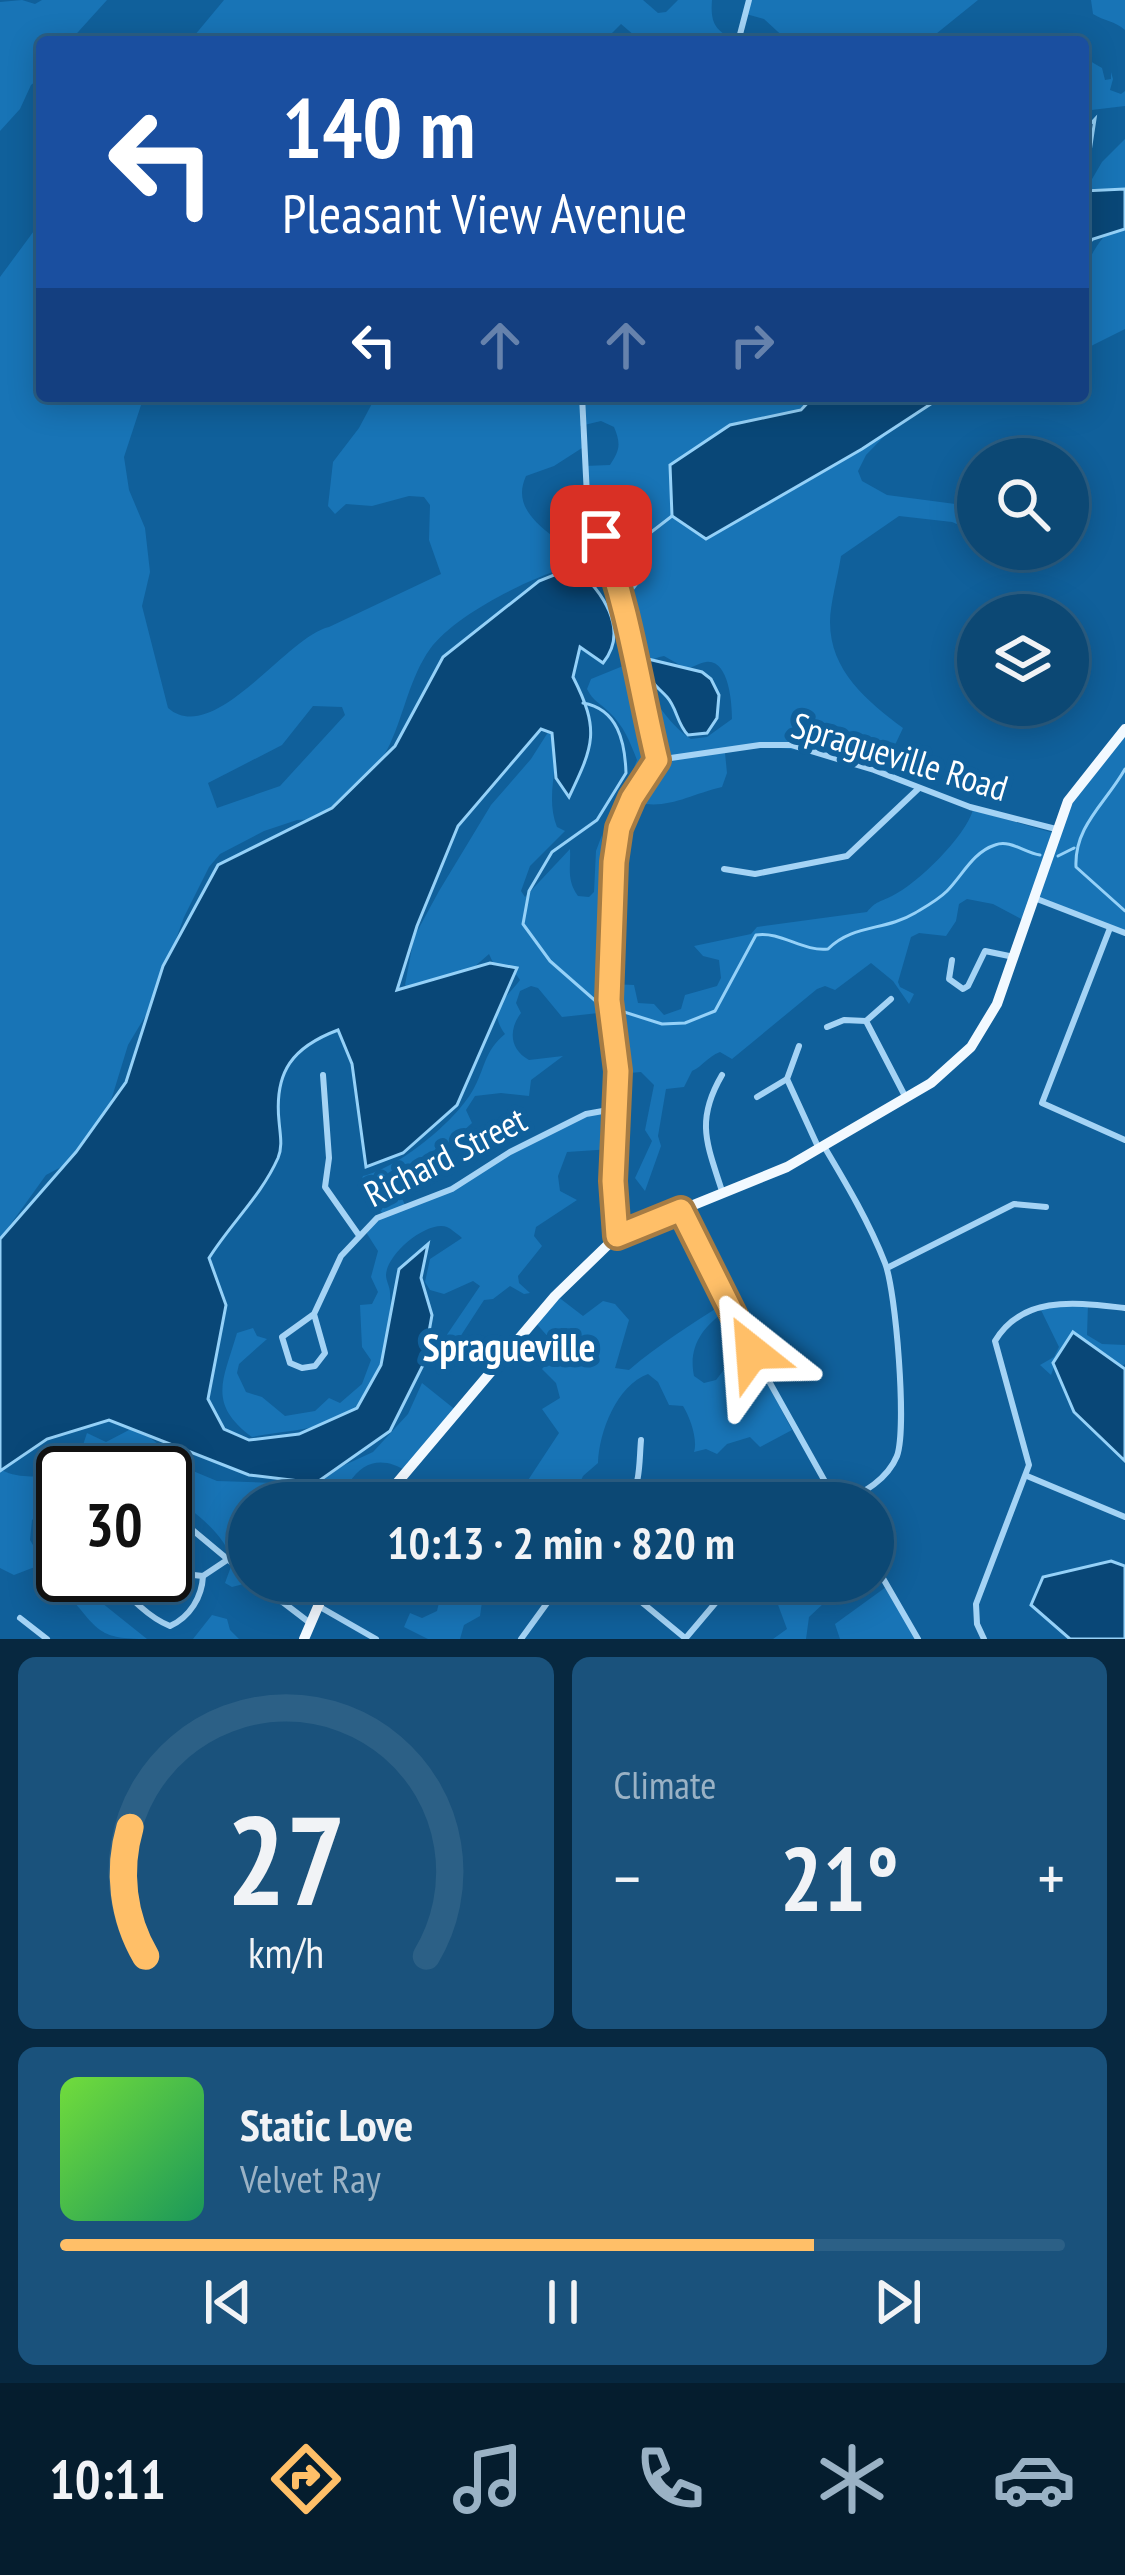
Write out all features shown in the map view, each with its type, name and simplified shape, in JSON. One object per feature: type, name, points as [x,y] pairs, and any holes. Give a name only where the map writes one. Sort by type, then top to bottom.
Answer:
[{"type":"main road","points":[[398,1482],[555,1296],[617,1236],[723,1195],[822,1147],[931,1083],[971,1047],[997,1004],[1056,829],[1082,779],[1125,729]]},
{"type":"main road","points":[[304,1639],[318,1602]]},
{"type":"street","points":[[740,36],[749,0]]},
{"type":"street","points":[[582,402],[587,496],[628,617],[657,760],[619,828],[614,862],[609,1000],[618,1071],[614,1109],[617,1236]]},
{"type":"street","name":"Spragueville Road","points":[[657,760],[791,745],[1056,829]]},
{"type":"street","points":[[724,869],[755,874],[847,856],[918,789]]},
{"type":"street","points":[[1036,899],[1125,932]]},
{"type":"street","points":[[1110,928],[1042,1103],[1125,1138]]},
{"type":"street","points":[[952,960],[949,980],[963,989],[985,951],[1014,957]]},
{"type":"street","points":[[827,1027],[844,1020],[866,1021],[891,999]]},
{"type":"street","points":[[866,1021],[906,1098]]},
{"type":"street","points":[[757,1097],[788,1079],[800,1046]]},
{"type":"street","points":[[323,1075],[325,1187],[358,1234]]},
{"type":"street","points":[[722,1075],[709,1098],[703,1132],[723,1195]]},
{"type":"street","points":[[788,1079],[854,1197],[887,1268],[900,1394],[897,1455],[884,1476],[874,1482]]},
{"type":"street","name":"Richard Street","points":[[314,1314],[326,1347],[319,1364],[294,1366],[282,1337],[314,1314],[341,1256],[377,1218],[452,1189],[586,1114],[614,1109]]},
{"type":"street","points":[[887,1268],[1014,1204],[1046,1207]]},
{"type":"street","points":[[681,1210],[732,1315],[827,1482]]},
{"type":"street","points":[[984,1639],[976,1604],[1027,1476],[1026,1449],[995,1341],[1020,1315],[1046,1305],[1067,1302],[1125,1308]]},
{"type":"street","points":[[635,1482],[640,1441]]},
{"type":"street","points":[[1027,1476],[1125,1517]]},
{"type":"street","points":[[192,1530],[226,1559],[203,1576],[192,1575]]},
{"type":"street","points":[[138,1602],[161,1623],[178,1623],[202,1594],[203,1576]]},
{"type":"street","points":[[894,1598],[918,1639]]},
{"type":"street","points":[[282,1602],[310,1624]]},
{"type":"street","points":[[521,1639],[548,1602]]},
{"type":"street","points":[[641,1602],[685,1639],[716,1602]]},
{"type":"street","points":[[317,1605],[376,1639]]},
{"type":"street","points":[[20,1618],[47,1639]]},
{"type":"street","points":[[365,1632],[370,1623]]},
{"type":"shaded area","points":[[107,0],[74,36],[36,36],[36,81],[0,131],[0,2]]},
{"type":"shaded area","points":[[224,0],[643,0],[658,13],[678,0],[712,0],[716,26],[728,36],[635,36],[621,24],[609,36],[194,36]]},
{"type":"shaded area","points":[[749,0],[978,0],[933,36],[782,36],[764,19],[746,14]]},
{"type":"shaded area","points":[[1091,0],[1125,0],[1125,30],[1093,14]]},
{"type":"shaded area","points":[[1089,60],[1102,68],[1105,80],[1111,79],[1111,72],[1113,79],[1110,90],[1125,91],[1125,106],[1089,110]]},
{"type":"shaded area","points":[[1095,119],[1089,158],[1089,126]]},
{"type":"shaded area","points":[[1125,139],[1125,194],[1096,198],[1089,184],[1102,162]]},
{"type":"shaded area","points":[[1125,189],[1125,229],[1089,243],[1089,191]]},
{"type":"shaded area","points":[[1125,216],[1125,329],[1089,347],[1089,261]]},
{"type":"shaded area","points":[[36,228],[36,402],[142,402],[124,457],[129,490],[145,528],[150,572],[142,606],[168,708],[186,716],[207,713],[228,702],[312,635],[441,574],[429,540],[430,505],[424,497],[372,506],[346,504],[335,514],[328,506],[333,462],[373,402],[809,402],[791,415],[897,423],[866,455],[858,471],[862,481],[887,495],[957,504],[957,524],[899,516],[841,556],[830,615],[832,640],[844,670],[876,707],[903,728],[894,747],[900,762],[893,779],[810,752],[749,749],[725,753],[727,773],[722,787],[662,804],[622,798],[637,760],[619,723],[587,689],[591,679],[623,666],[615,603],[621,600],[609,560],[564,568],[530,581],[441,636],[417,671],[384,755],[323,819],[297,820],[264,831],[220,854],[209,867],[184,917],[152,1005],[128,1045],[102,1130],[82,1156],[46,1175],[0,1239],[0,277]],"holes":[[[601,421],[614,427],[618,438],[610,465],[584,466],[586,497],[597,528],[579,535],[551,535],[523,502],[526,476],[582,448],[580,426]],[[664,656],[687,669],[714,663],[728,683],[732,719],[707,737],[691,739],[682,732],[661,709],[647,682],[651,661]],[[313,706],[342,707],[345,715],[280,786],[217,808],[208,783],[282,745]]]},
{"type":"shaded area","points":[[808,402],[934,402],[706,539],[672,516],[670,465],[730,425],[801,410]]},
{"type":"shaded area","points":[[574,567],[603,599],[614,637],[603,663],[580,647],[573,677],[587,711],[590,737],[569,797],[556,778],[552,733],[541,729],[458,826],[417,926],[397,990],[490,963],[517,968],[457,1105],[403,1153],[366,1167],[352,1064],[338,1030],[309,1044],[290,1063],[280,1088],[278,1158],[209,1258],[226,1305],[208,1399],[224,1429],[249,1440],[299,1434],[357,1408],[381,1365],[399,1269],[428,1244],[421,1278],[432,1315],[423,1365],[390,1431],[317,1482],[249,1475],[192,1453],[192,1446],[175,1446],[109,1420],[47,1439],[0,1471],[0,1239],[76,1152],[126,1082],[163,966],[218,865],[332,808],[395,746],[443,657],[539,581]]},
{"type":"shaded area","points":[[648,659],[702,672],[711,679],[719,695],[717,718],[707,733],[688,735],[684,731],[670,701],[648,674],[644,663]]},
{"type":"shaded area","points":[[552,726],[556,750],[553,814],[557,827],[565,831],[530,866],[521,891],[525,897],[570,849],[572,884],[578,896],[589,897],[594,892],[596,851],[602,835],[601,864],[611,881],[612,984],[634,985],[638,1003],[654,1004],[664,1015],[681,1009],[685,995],[717,986],[721,978],[719,960],[703,956],[694,946],[751,934],[757,927],[867,912],[927,871],[973,810],[1057,834],[1083,779],[1125,730],[1125,933],[1037,900],[1027,922],[993,904],[967,899],[959,904],[956,921],[946,936],[919,933],[911,937],[898,982],[914,994],[909,1004],[893,981],[871,963],[835,990],[817,989],[732,1059],[720,1052],[692,1071],[684,1087],[666,1089],[658,1136],[661,1146],[645,1191],[635,1178],[652,1141],[645,1130],[654,1085],[641,1072],[618,1074],[608,1012],[562,1017],[538,988],[520,991],[516,1003],[521,1013],[513,1033],[518,1051],[529,1060],[563,1056],[531,1080],[529,1096],[475,1096],[466,1110],[472,1123],[452,1141],[452,1153],[430,1152],[396,1185],[405,1205],[457,1183],[558,1128],[612,1110],[612,1149],[567,1152],[558,1176],[560,1191],[577,1200],[536,1227],[534,1236],[542,1246],[518,1276],[530,1293],[510,1286],[484,1300],[460,1337],[462,1350],[449,1349],[437,1362],[444,1339],[480,1286],[473,1281],[444,1294],[430,1290],[425,1282],[430,1259],[462,1238],[439,1226],[420,1233],[388,1266],[389,1338],[376,1384],[359,1408],[337,1421],[252,1437],[229,1413],[222,1390],[237,1333],[253,1328],[257,1336],[267,1339],[239,1364],[237,1373],[246,1392],[262,1397],[285,1416],[315,1411],[329,1398],[340,1403],[362,1384],[371,1360],[362,1347],[360,1305],[372,1304],[378,1292],[371,1277],[378,1251],[364,1229],[383,1214],[372,1201],[372,1190],[360,1185],[363,1176],[408,1154],[465,1103],[489,1054],[505,1034],[498,1011],[520,980],[513,970],[495,967],[489,954],[441,996],[421,1001],[405,985],[414,937],[491,805]]},
{"type":"shaded area","points":[[557,1296],[583,1316],[603,1301],[615,1304],[629,1320],[615,1368],[629,1370],[724,1303],[727,1310],[710,1323],[695,1347],[694,1376],[704,1383],[716,1380],[730,1362],[750,1351],[792,1430],[760,1447],[750,1437],[727,1444],[717,1454],[706,1449],[694,1452],[693,1429],[683,1406],[669,1405],[658,1382],[648,1374],[619,1399],[606,1424],[598,1463],[580,1482],[527,1482],[559,1433],[542,1409],[560,1398],[556,1383],[542,1369],[557,1347],[535,1322]]},
{"type":"shaded area","points":[[1088,1304],[1087,1335],[1102,1344],[1125,1345],[1125,1364],[1117,1369],[1057,1359],[1051,1375],[1040,1365],[1054,1357],[1059,1347],[1040,1308]]},
{"type":"shaded area","points":[[1073,1332],[1125,1369],[1125,1461],[1074,1412],[1053,1363]]},
{"type":"shaded area","points":[[422,1383],[457,1411],[408,1472],[376,1463],[361,1469],[350,1482],[307,1482],[373,1452],[408,1414]]},
{"type":"shaded area","points":[[129,1430],[140,1430],[161,1446],[83,1446],[87,1433],[106,1442]]},
{"type":"shaded area","points":[[0,1469],[36,1476],[36,1516],[30,1540],[36,1567],[14,1575],[0,1568]]},
{"type":"shaded area","points":[[192,1470],[217,1481],[246,1482],[228,1482],[228,1550],[192,1512]]},
{"type":"shaded area","points":[[1111,1561],[1125,1566],[1125,1639],[1070,1639],[1031,1605],[1043,1577]]},
{"type":"shaded area","points":[[894,1600],[917,1639],[840,1639],[835,1624],[865,1602]]},
{"type":"shaded area","points":[[74,1602],[102,1602],[147,1639],[109,1635]]},
{"type":"shaded area","points":[[439,1602],[482,1602],[480,1616],[464,1625],[460,1639],[428,1639],[404,1627],[410,1613],[422,1618],[437,1611]]},
{"type":"shaded area","points":[[777,1602],[825,1602],[809,1617],[806,1639],[773,1639],[787,1629]]},
{"type":"shaded area","points":[[212,1615],[227,1619],[239,1639],[193,1639]]},
{"type":"waterway","points":[[615,622],[618,608],[645,573],[650,533],[672,516]]},
{"type":"waterway","points":[[583,703],[612,720],[624,750],[626,773],[597,820],[552,852],[529,891],[523,924],[550,961],[599,1004],[662,1024],[685,1023],[715,1011],[756,935],[828,949],[848,935],[904,919],[931,903],[987,848],[1006,844],[1040,855]]},
{"type":"waterway","points":[[1125,769],[1086,827],[1076,867],[1125,911]]},
{"type":"waterway","points":[[1058,856],[1074,848]]},
{"type":"district","name":"Spragueville","points":[[509,1346]]},
{"type":"route","points":[[601,536],[628,617],[657,760],[619,828],[614,862],[609,1000],[618,1071],[613,1181],[617,1236],[681,1210],[752,1352]]}]
